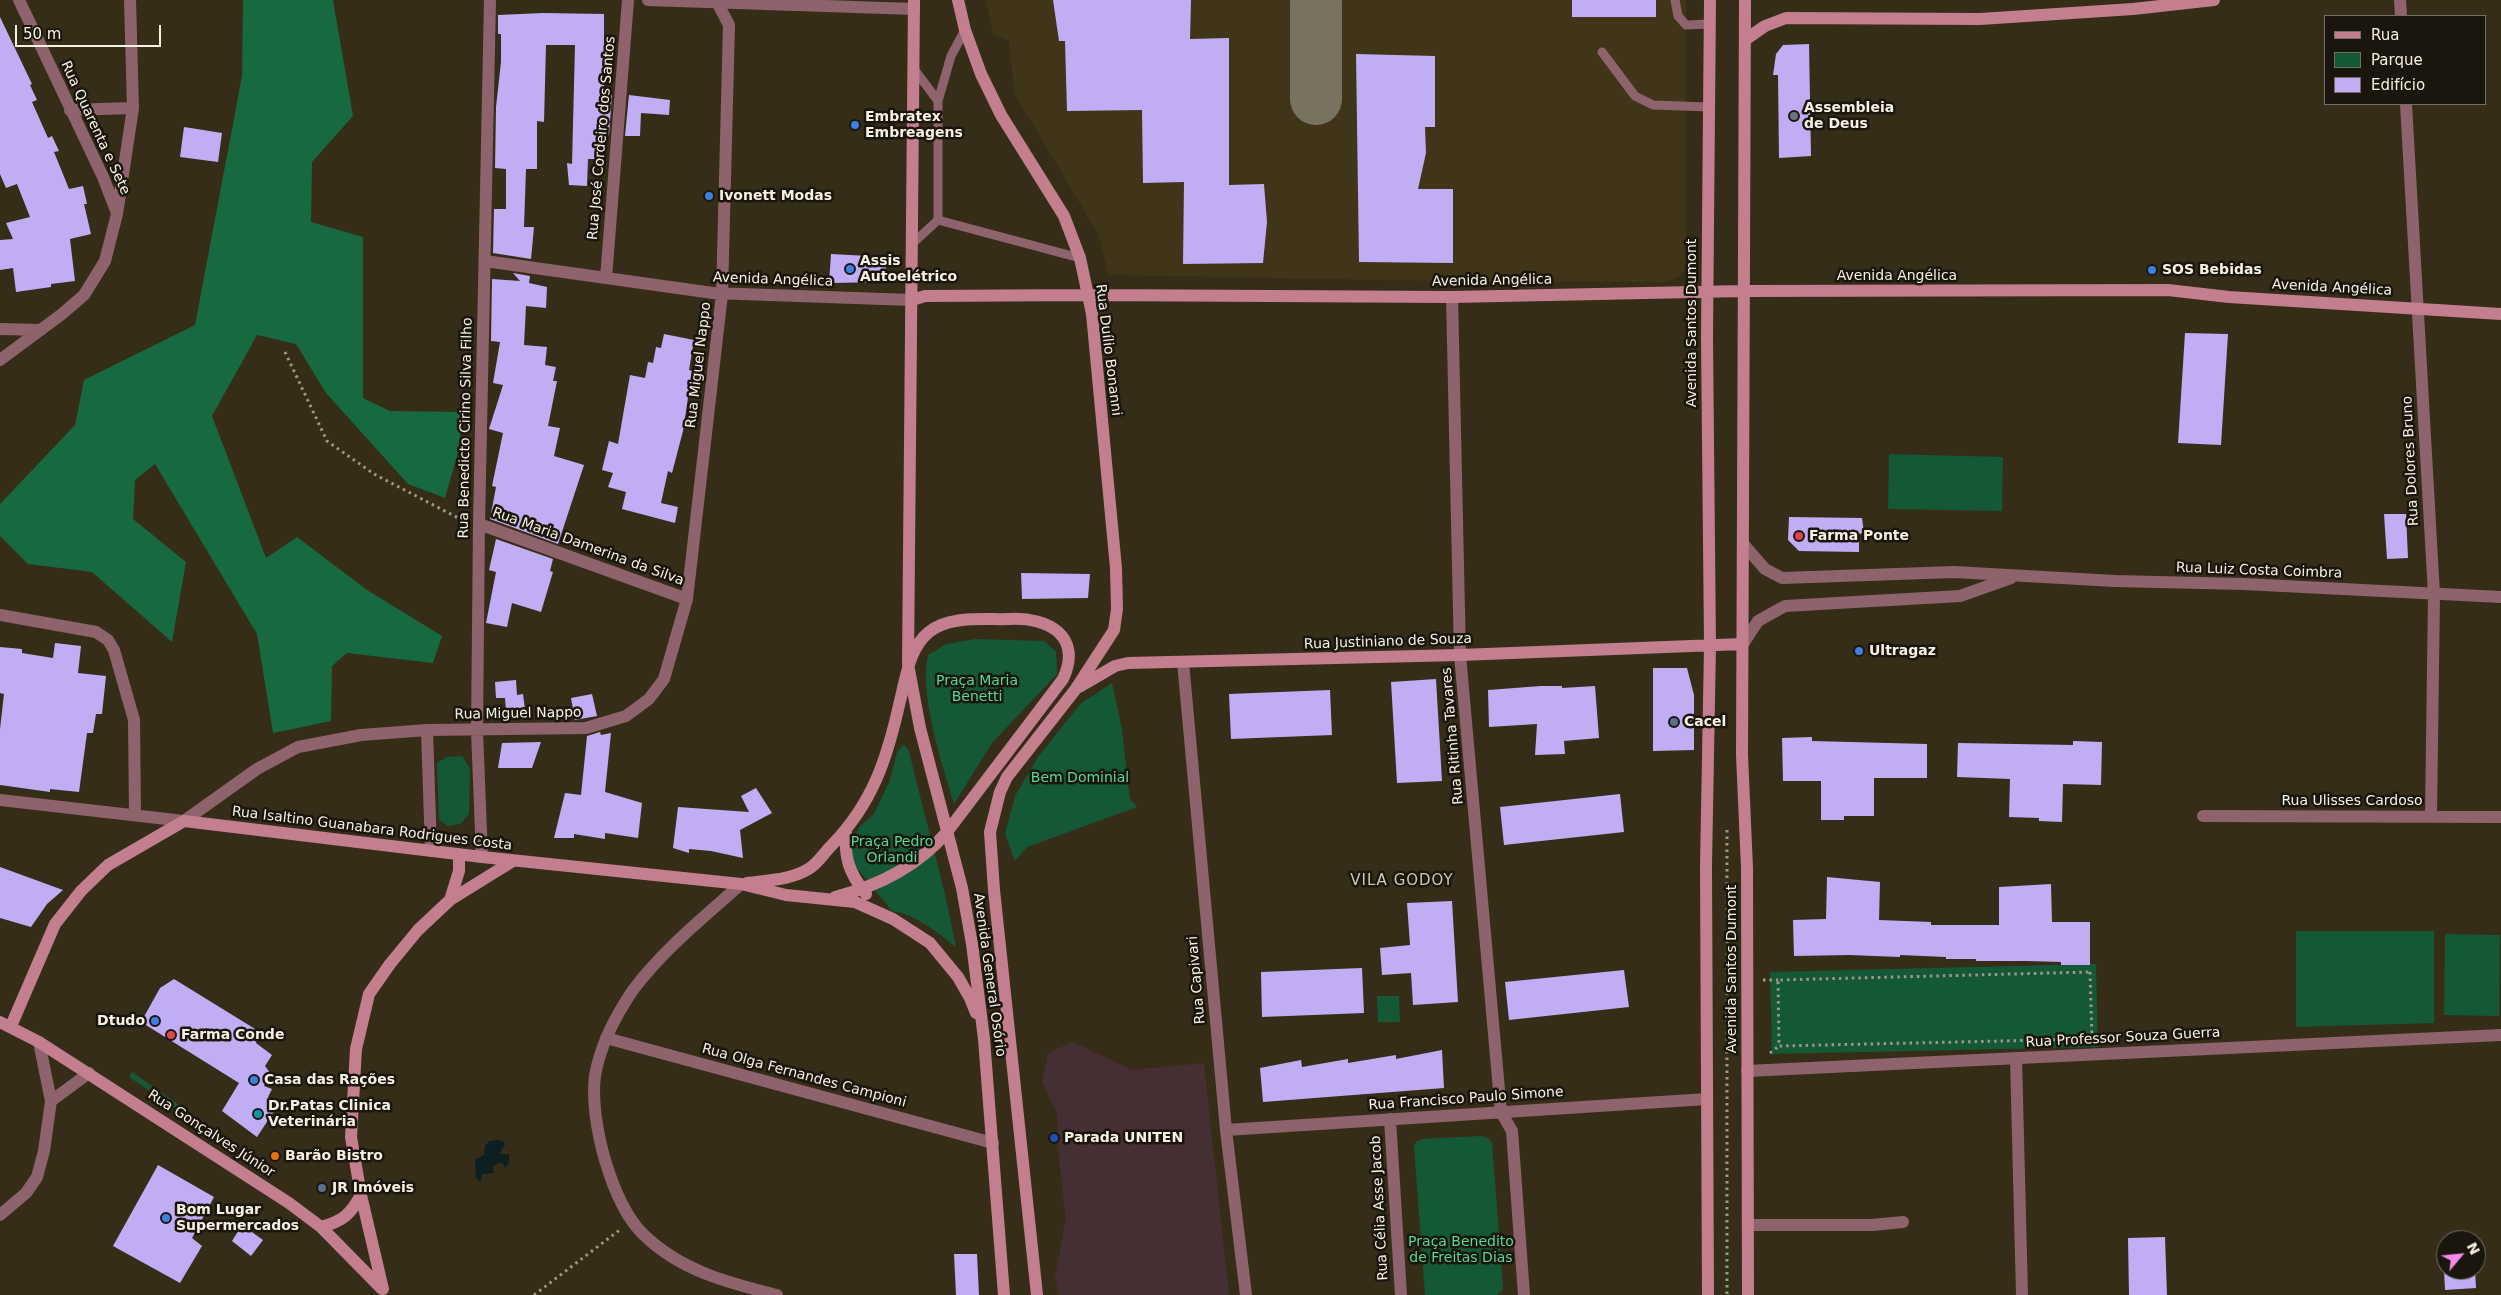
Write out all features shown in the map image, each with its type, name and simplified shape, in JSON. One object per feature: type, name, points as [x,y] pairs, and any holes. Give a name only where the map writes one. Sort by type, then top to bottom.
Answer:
[{"type":"main road","name":"Rua Duílio Bonanni","points":[[958,0],[965,30],[980,74],[1001,115],[1064,216],[1080,258],[1092,314],[1116,568],[1118,609],[1114,630],[1074,690]]},
{"type":"main road","name":"Avenida Santos Dumont","points":[[1708,1295],[1706,866],[1710,646],[1708,293],[1710,0]]},
{"type":"main road","name":"Avenida Santos Dumont","points":[[1745,0],[1742,755],[1747,868],[1748,1295]]},
{"type":"main road","points":[[1745,40],[1765,26],[1786,18],[1980,19],[2133,9],[2214,0]]},
{"type":"main road","points":[[908,664],[914,4]]},
{"type":"main road","name":"Avenida Angélica","points":[[912,300],[925,296],[1452,297],[1743,291],[2168,290],[2229,297],[2501,314]]},
{"type":"main road","name":"Rua Isaltino Guanabara Rodrigues Costa","points":[[741,884],[790,877],[810,868],[846,830],[863,808],[879,776],[892,736],[908,664],[929,632],[947,622],[1021,619],[1043,622],[1055,628],[1064,639],[1069,653],[1069,667],[1058,686],[947,832],[933,848],[914,862],[863,890],[823,900]]},
{"type":"main road","points":[[1710,646],[1743,644]]},
{"type":"main road","name":"Rua Justiniano de Souza","points":[[1031,721],[1074,690],[1115,666],[1128,663],[1460,655],[1710,646]]},
{"type":"main road","name":"Avenida General Osório","points":[[908,664],[920,728],[962,888],[984,1039],[1004,1295]]},
{"type":"main road","name":"Avenida General Osório","points":[[1037,1295],[994,890],[990,832],[995,807],[1007,777],[1074,690]]},
{"type":"main road","points":[[1007,777],[1023,732]]},
{"type":"main road","name":"Rua Isaltino Guanabara Rodrigues Costa","points":[[184,821],[482,858],[741,884],[786,895],[855,902],[893,919],[930,943],[958,977],[970,998],[984,1039]]},
{"type":"main road","name":"Rua Miguel Nappo","points":[[5,1024],[55,924],[81,891],[108,865],[184,821]]},
{"type":"main road","points":[[846,830],[844,851],[852,875],[872,902],[893,919]]},
{"type":"main road","points":[[450,900],[459,871],[459,854]]},
{"type":"main road","points":[[385,1292],[361,1195],[351,1137],[356,1049],[369,994],[390,964],[418,930],[450,900],[513,861]]},
{"type":"main road","name":"Rua Gonçalves Júnior","points":[[5,1024],[40,1042],[89,1072],[289,1203],[321,1228],[385,1292]]},
{"type":"main road","points":[[321,1228],[338,1223],[352,1211],[361,1195]]},
{"type":"street","name":"Rua Quarenta e Sete","points":[[19,0],[103,176],[117,214]]},
{"type":"street","points":[[0,360],[84,295],[105,261],[117,214],[133,108],[130,0]]},
{"type":"street","name":"Rua Benedicto Cirino Silva Filho","points":[[482,858],[477,731],[479,524],[490,0]]},
{"type":"street","name":"Rua José Cordeiro dos Santos","points":[[606,278],[628,0]]},
{"type":"street","points":[[648,0],[914,4]]},
{"type":"street","points":[[2400,0],[2401,15]]},
{"type":"street","name":"Rua Miguel Nappo","points":[[184,821],[257,769],[298,747],[361,735],[427,730],[477,731],[586,728],[626,716],[649,699],[664,679],[687,599],[722,294],[729,25],[717,1]]},
{"type":"street","name":"Rua Dolores Bruno","points":[[2406,105],[2434,594],[2431,816]]},
{"type":"street","points":[[70,110],[133,108]]},
{"type":"street","name":"Avenida Angélica","points":[[485,261],[722,294],[912,300]]},
{"type":"street","name":"Rua Ritinha Tavares","points":[[1452,297],[1460,655],[1501,1112]]},
{"type":"street","points":[[0,329],[40,330]]},
{"type":"street","name":"Rua Maria Damerina da Silva","points":[[479,524],[687,599]]},
{"type":"street","name":"Rua Luiz Costa Coimbra","points":[[1744,545],[1765,569],[1782,578],[1960,573],[2244,584],[2501,597]]},
{"type":"street","points":[[1960,573],[1968,578],[1970,587],[1966,593],[1960,596]]},
{"type":"street","name":"Rua Luiz Costa Coimbra","points":[[1743,644],[1758,621],[1785,606],[1960,596],[2016,576]]},
{"type":"street","points":[[0,615],[96,632],[108,640],[114,650],[134,720],[135,814]]},
{"type":"street","name":"Rua Capivari","points":[[1183,662],[1226,1130],[1246,1295]]},
{"type":"street","points":[[427,730],[431,851]]},
{"type":"street","name":"Rua Isaltino Guanabara Rodrigues Costa","points":[[0,800],[184,821]]},
{"type":"street","name":"Rua Ulisses Cardoso","points":[[2203,816],[2501,817]]},
{"type":"street","points":[[741,884],[676,943],[634,990],[606,1038],[595,1076],[594,1112],[601,1145],[613,1182],[632,1221],[644,1236],[691,1269],[740,1286],[777,1295]]},
{"type":"street","name":"Rua Professor Souza Guerra","points":[[1747,1071],[2501,1035]]},
{"type":"street","name":"Rua Olga Fernandes Campioni","points":[[606,1038],[993,1143]]},
{"type":"street","points":[[0,1215],[26,1193],[37,1177],[44,1151],[51,1101],[40,1042]]},
{"type":"street","points":[[2016,1058],[2022,1295]]},
{"type":"street","points":[[51,1101],[89,1072]]},
{"type":"street","name":"Rua Francisco Paulo Simone","points":[[1226,1130],[1707,1099]]},
{"type":"street","points":[[1501,1112],[1512,1131],[1524,1295]]},
{"type":"street","name":"Rua Célia Asse Jacob","points":[[1390,1119],[1400,1295]]},
{"type":"street","points":[[1748,1225],[1872,1225],[1903,1222]]},
{"type":"lane","points":[[1676,0],[1678,16],[1686,25],[1710,24]]},
{"type":"lane","points":[[913,243],[938,220],[938,101],[951,56],[965,30]]},
{"type":"lane","points":[[1602,52],[1636,96],[1653,105],[1709,107]]},
{"type":"lane","points":[[914,69],[938,101]]},
{"type":"lane","points":[[938,220],[1080,258]]},
{"type":"path","points":[[285,352],[327,440],[374,474],[463,521],[479,524]]},
{"type":"path","points":[[2090,972],[2092,1039],[1779,1046],[1778,980],[2090,972]]},
{"type":"path","points":[[534,1295],[632,1221]]},
{"type":"shaded area","points":[[986,0],[1686,0],[1686,260],[1683,271],[1677,278],[1666,282],[1434,281],[1109,275],[1098,234],[1014,93],[1009,40],[993,35]]},
{"type":"shaded area","points":[[1073,1042],[1132,1070],[1204,1063],[1229,1295],[1059,1295],[1055,1278],[1066,1218],[1059,1160],[1057,1113],[1042,1082],[1048,1053]]},
{"type":"shaded area","points":[[489,1141],[503,1141],[505,1145],[499,1154],[509,1154],[509,1163],[505,1168],[502,1162],[493,1166],[494,1173],[482,1174],[481,1182],[476,1178],[475,1160],[484,1155],[485,1146]]},
{"type":"green space","points":[[243,0],[333,0],[353,116],[312,162],[311,222],[363,237],[363,398],[390,411],[464,412],[457,456],[445,498],[408,484],[326,393],[296,344],[257,335],[212,416],[266,558],[297,537],[367,590],[442,636],[433,663],[347,653],[332,666],[331,721],[273,733],[257,634],[155,464],[135,480],[133,519],[186,562],[172,642],[92,572],[28,564],[0,536],[0,504],[75,425],[84,380],[195,325],[242,76]]},
{"type":"green space","points":[[1889,454],[2003,457],[2002,511],[1888,509]]},
{"type":"green space","name":"Praça Maria Benetti","points":[[976,639],[1044,641],[1056,652],[1057,674],[992,743],[954,804],[938,750],[929,710],[926,672],[928,655],[946,644]]},
{"type":"green space","name":"Bem Dominial","points":[[1112,683],[1122,730],[1130,799],[1137,807],[1027,847],[1015,861],[1005,834],[1015,796],[1038,757],[1080,704]]},
{"type":"green space","name":"Praça Pedro Orlandi","points":[[904,744],[909,751],[946,898],[956,947],[918,920],[892,911],[851,861],[849,850],[859,827],[874,814],[890,780],[897,752]]},
{"type":"green space","points":[[462,756],[470,768],[469,814],[460,824],[447,826],[439,819],[437,763],[447,757]]},
{"type":"green space","points":[[2296,931],[2434,931],[2434,1023],[2296,1027]]},
{"type":"green space","points":[[2445,934],[2500,935],[2499,1016],[2444,1015]]},
{"type":"green space","points":[[2096,964],[2098,1047],[1772,1054],[1770,972]]},
{"type":"green space","points":[[1377,996],[1399,996],[1400,1022],[1378,1022]]},
{"type":"green space","points":[[132,1072],[188,1111],[186,1115],[129,1077]]},
{"type":"green space","name":"Praça Benedito de Freitas Dias","points":[[1481,1136],[1488,1138],[1492,1143],[1502,1291],[1497,1295],[1425,1295],[1414,1147],[1416,1142],[1422,1139]]},
{"type":"building","points":[[1053,0],[1191,0],[1190,39],[1229,38],[1229,185],[1264,184],[1267,222],[1263,263],[1183,264],[1184,182],[1143,183],[1142,110],[1067,111],[1065,41],[1059,41]]},
{"type":"building","points":[[1572,0],[1656,0],[1656,17],[1572,17]]},
{"type":"building","points":[[543,13],[604,14],[604,94],[612,94],[609,135],[601,134],[598,159],[588,159],[587,186],[569,185],[567,163],[572,164],[575,45],[546,45],[544,122],[537,121],[537,169],[526,169],[524,227],[534,227],[531,259],[493,253],[494,209],[506,209],[506,169],[495,168],[496,107],[501,62],[501,34],[498,34],[498,15]]},
{"type":"building","points":[[0,17],[32,84],[30,85],[37,100],[32,102],[48,138],[52,136],[59,151],[54,152],[69,189],[83,186],[87,204],[84,204],[91,234],[70,239],[75,281],[16,292],[13,268],[0,270],[0,240],[13,239],[6,223],[30,217],[17,184],[6,188],[0,174]]},
{"type":"building","name":"Assembleia de Deus","points":[[1809,44],[1811,156],[1779,158],[1778,75],[1773,75],[1776,54],[1783,45]]},
{"type":"building","points":[[1356,54],[1435,56],[1435,127],[1425,127],[1426,153],[1418,189],[1453,189],[1453,263],[1359,262]]},
{"type":"building","points":[[629,95],[670,100],[669,115],[641,113],[640,136],[625,136]]},
{"type":"building","points":[[184,127],[222,133],[218,162],[180,157]]},
{"type":"building","points":[[831,254],[887,257],[884,282],[829,283]]},
{"type":"building","points":[[513,273],[530,276],[529,283],[547,287],[546,308],[526,306],[524,345],[547,347],[545,365],[556,367],[553,381],[557,381],[548,426],[560,428],[554,456],[584,465],[558,544],[490,519],[496,487],[492,486],[503,433],[489,429],[503,385],[493,383],[500,342],[491,341],[492,279],[520,281]]},
{"type":"building","points":[[2185,333],[2228,334],[2221,445],[2178,443]]},
{"type":"building","points":[[664,334],[694,340],[689,370],[692,371],[683,431],[672,473],[668,471],[661,503],[678,507],[675,523],[622,509],[626,492],[608,487],[613,473],[602,470],[609,441],[618,444],[630,375],[645,378],[648,362],[653,363],[656,347],[661,348]]},
{"type":"building","points":[[2384,514],[2406,514],[2408,558],[2387,559]]},
{"type":"building","points":[[1789,517],[1862,518],[1864,533],[1859,534],[1859,552],[1799,551],[1788,540]]},
{"type":"building","points":[[496,539],[553,559],[550,571],[553,572],[541,612],[512,603],[507,627],[486,623],[496,572],[489,570]]},
{"type":"building","points":[[1021,573],[1090,574],[1088,598],[1022,599]]},
{"type":"building","points":[[55,643],[81,646],[78,673],[106,676],[102,714],[96,714],[93,733],[87,733],[79,792],[50,789],[50,792],[0,785],[0,729],[4,694],[0,693],[0,647],[22,649],[22,653],[53,658]]},
{"type":"building","name":"Cacel","points":[[1653,668],[1687,668],[1694,695],[1694,750],[1653,751]]},
{"type":"building","points":[[1436,679],[1442,781],[1397,783],[1391,682]]},
{"type":"building","points":[[516,680],[517,695],[523,694],[525,709],[506,711],[505,698],[496,698],[495,682]]},
{"type":"building","points":[[1562,686],[1562,688],[1595,686],[1599,738],[1564,741],[1565,754],[1535,755],[1537,724],[1489,727],[1488,690]]},
{"type":"building","points":[[1330,690],[1332,735],[1231,739],[1229,694]]},
{"type":"building","points":[[592,694],[597,716],[575,720],[571,698]]},
{"type":"building","points":[[600,732],[601,735],[611,733],[605,792],[642,803],[638,838],[605,833],[605,839],[574,834],[574,838],[554,838],[565,793],[581,795],[587,736]]},
{"type":"building","points":[[1812,737],[1812,741],[1927,744],[1927,778],[1874,778],[1874,816],[1844,816],[1844,820],[1821,820],[1821,781],[1783,781],[1782,738]]},
{"type":"building","points":[[2073,741],[2102,742],[2101,785],[2063,784],[2062,822],[2039,821],[2039,818],[2009,817],[2010,779],[1957,777],[1958,743],[2073,745]]},
{"type":"building","points":[[541,742],[532,768],[498,768],[502,743]]},
{"type":"building","points":[[756,788],[772,813],[740,830],[743,858],[711,851],[689,849],[689,853],[673,848],[678,807],[749,812],[741,796]]},
{"type":"building","points":[[1620,794],[1624,832],[1504,845],[1500,807]]},
{"type":"building","points":[[0,867],[63,890],[47,904],[31,927],[0,918]]},
{"type":"building","points":[[1827,877],[1880,882],[1879,920],[1931,922],[1931,925],[1999,925],[1999,887],[2051,884],[2052,922],[2090,922],[2090,965],[2061,965],[2061,962],[1976,961],[1976,959],[1946,959],[1946,957],[1900,955],[1900,957],[1849,955],[1794,956],[1793,920],[1826,919]]},
{"type":"building","points":[[1452,901],[1458,1002],[1413,1005],[1411,973],[1382,975],[1380,948],[1410,945],[1407,903]]},
{"type":"building","points":[[1362,968],[1364,1013],[1262,1017],[1261,972]]},
{"type":"building","points":[[1624,970],[1629,1007],[1509,1020],[1505,982]]},
{"type":"building","points":[[174,979],[260,1032],[256,1043],[272,1055],[265,1066],[271,1074],[264,1086],[272,1089],[268,1097],[278,1105],[257,1137],[222,1111],[239,1083],[141,1022],[160,988]]},
{"type":"building","points":[[1442,1050],[1444,1088],[1263,1102],[1260,1068],[1301,1060],[1302,1067],[1348,1059],[1348,1063],[1396,1055],[1396,1059]]},
{"type":"building","name":"Bom Lugar Supermercados","points":[[158,1165],[214,1197],[192,1238],[202,1246],[180,1283],[113,1246]]},
{"type":"building","points":[[242,1225],[263,1240],[251,1256],[232,1241]]},
{"type":"building","points":[[2165,1237],[2167,1295],[2129,1295],[2128,1238]]},
{"type":"building","points":[[954,1254],[977,1254],[979,1295],[956,1295]]},
{"type":"building","points":[[2444,1280],[2476,1280],[2476,1288],[2445,1290]]},
{"type":"taxiway","points":[[1316,3],[1316,99]]},
{"type":"place","name":"Assembleia de Deus","points":[[1794,116]]},
{"type":"place","name":"Embratex Embreagens","points":[[855,125]]},
{"type":"place","name":"Ivonett Modas","points":[[709,196]]},
{"type":"place","name":"Assis Autoelétrico","points":[[850,269]]},
{"type":"place","name":"SOS Bebidas","points":[[2152,270]]},
{"type":"place","name":"Farma Ponte","points":[[1799,536]]},
{"type":"place","name":"Ultragaz","points":[[1859,651]]},
{"type":"place","name":"Cacel","points":[[1674,722]]},
{"type":"place","name":"Dtudo","points":[[155,1021]]},
{"type":"place","name":"Farma Conde","points":[[171,1035]]},
{"type":"place","name":"Casa das Rações","points":[[254,1080]]},
{"type":"place","name":"Dr.Patas Clinica Veterinária","points":[[258,1114]]},
{"type":"place","name":"Parada UNITEN","points":[[1054,1138]]},
{"type":"place","name":"Barão Bistro","points":[[275,1156]]},
{"type":"place","name":"JR Imóveis","points":[[322,1188]]},
{"type":"place","name":"Bom Lugar Supermercados","points":[[166,1218]]},
{"type":"district","name":"VILA GODOY","points":[[1402,881]]}]
